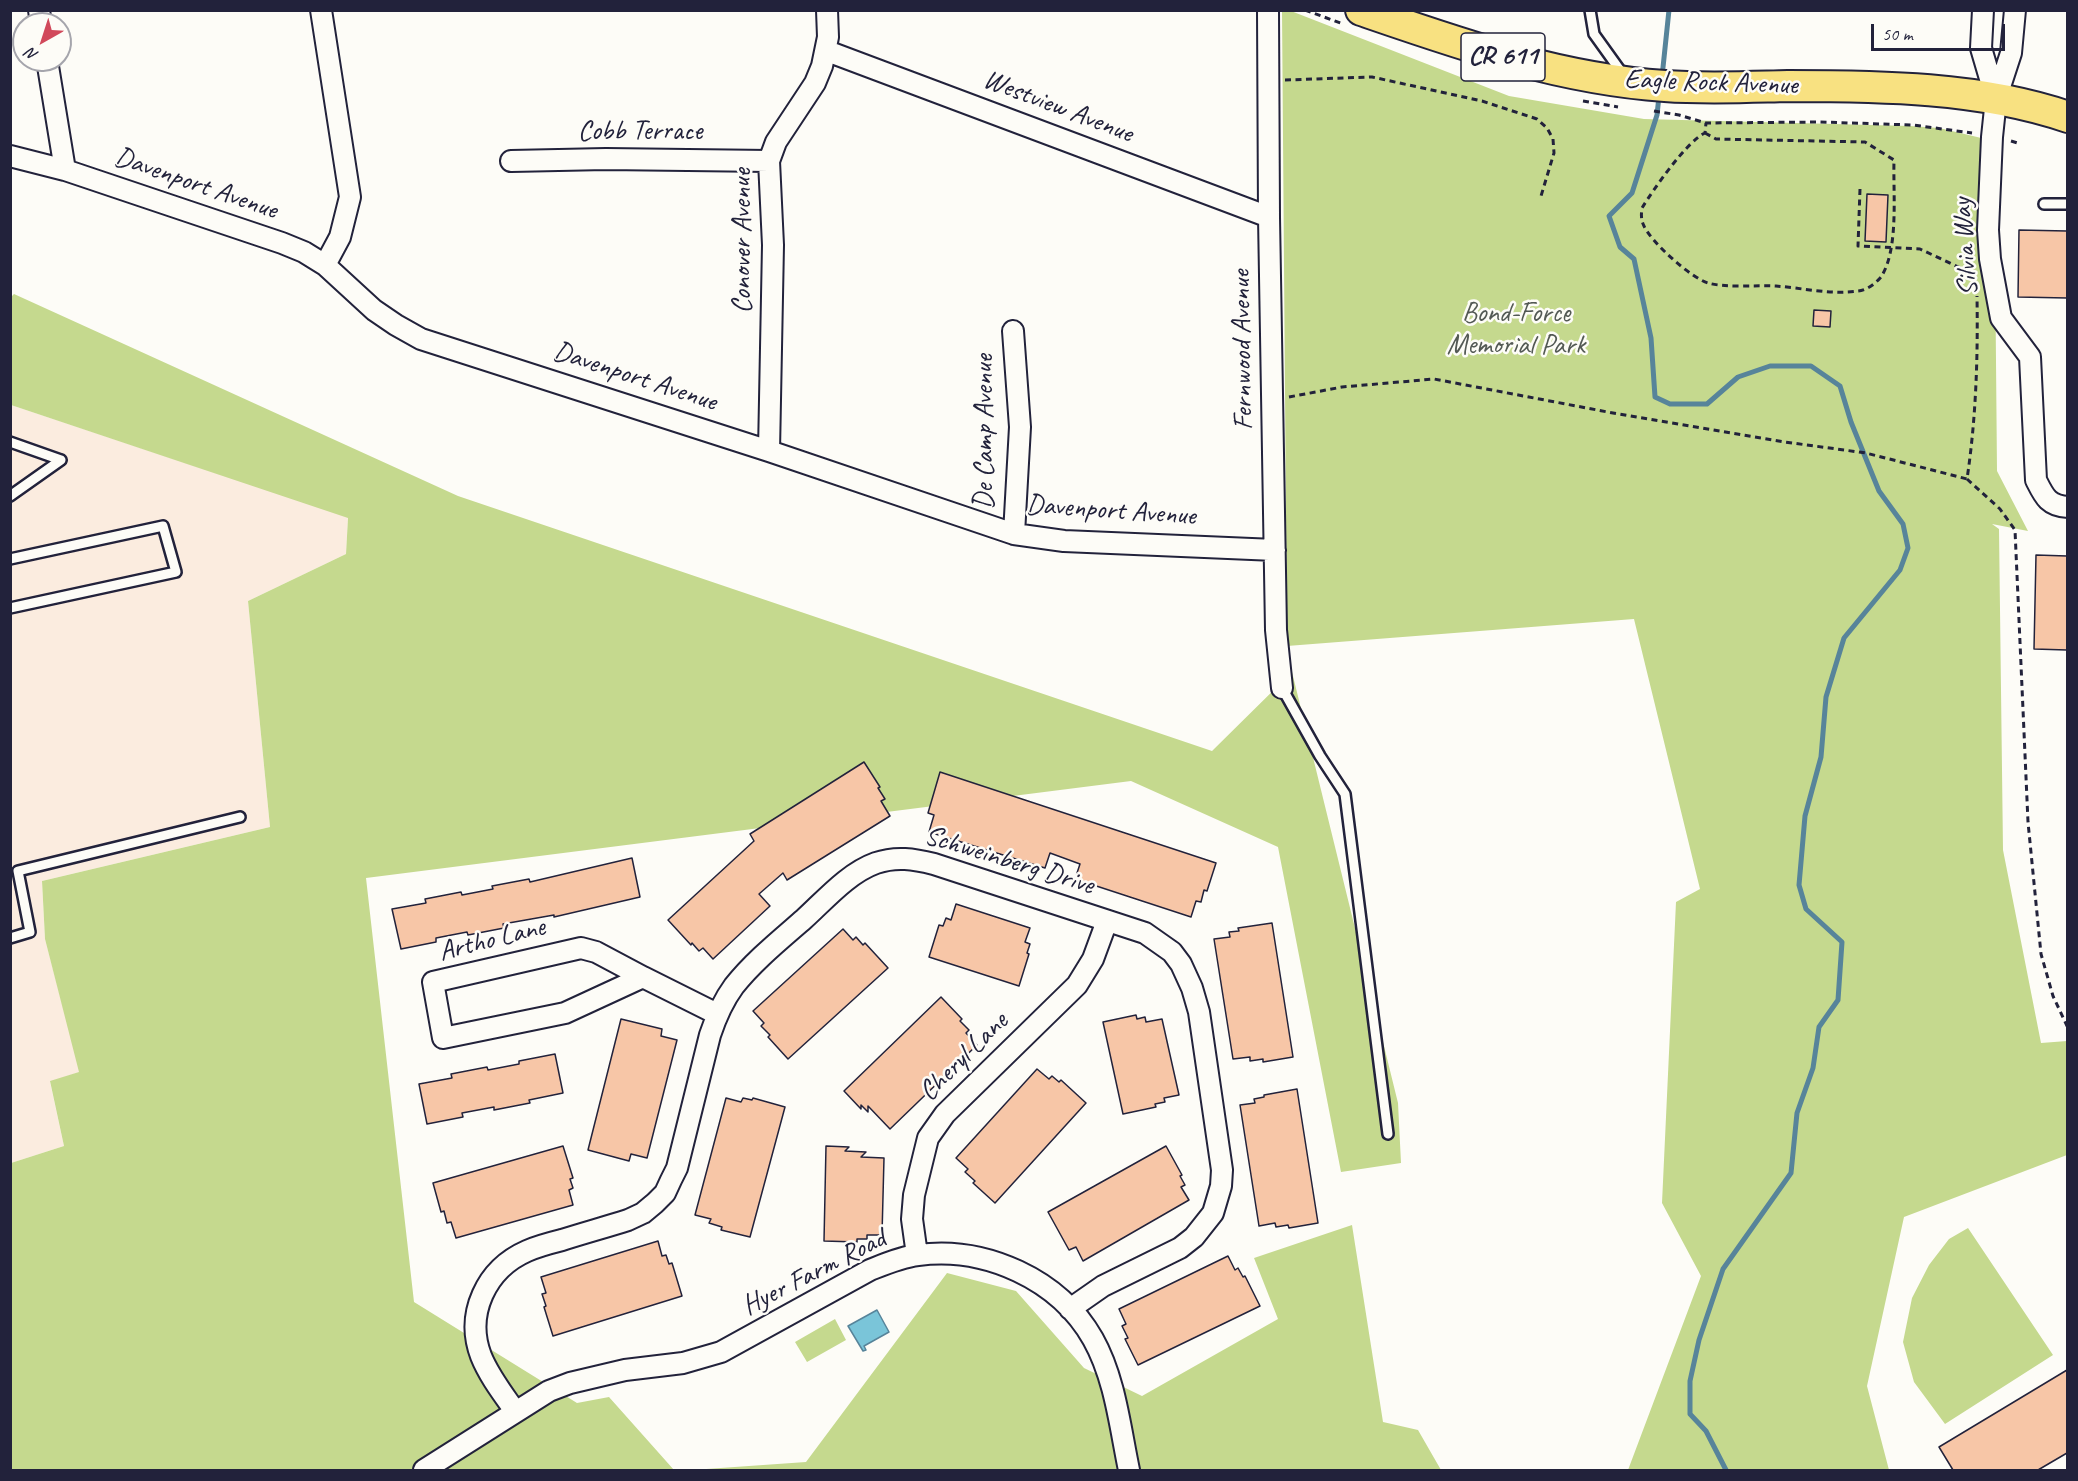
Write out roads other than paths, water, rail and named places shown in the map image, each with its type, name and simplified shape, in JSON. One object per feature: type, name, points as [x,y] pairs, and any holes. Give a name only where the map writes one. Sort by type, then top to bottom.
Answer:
[{"type":"main road","name":"Eagle Rock Avenue","points":[[1361,10],[1472,48],[1546,69],[1604,80],[1652,95],[1794,86],[1895,88],[1996,99],[2067,117]]},
{"type":"street","points":[[321,10],[350,197],[340,237],[325,265]]},
{"type":"street","name":"Conover Avenue","points":[[769,451],[773,245],[769,161],[786,124],[815,83],[827,51],[827,10]]},
{"type":"street","name":"Fernwood Avenue","points":[[1268,10],[1276,630],[1282,688]]},
{"type":"street","points":[[1983,10],[1981,48],[1996,99]]},
{"type":"street","points":[[1996,99],[2011,53],[2015,10]]},
{"type":"street","name":"Westview Avenue","points":[[827,51],[1269,217]]},
{"type":"street","points":[[49,72],[65,170]]},
{"type":"street","name":"Silvia Way","points":[[1996,99],[1988,230],[1990,259],[2001,318],[2030,357],[2036,480],[2044,496],[2057,507],[2067,507]]},
{"type":"street","name":"Davenport Avenue","points":[[10,156],[65,170],[304,252],[325,265],[374,310],[421,339],[769,451],[1014,534],[1064,541],[1275,550]]},
{"type":"street","name":"Cobb Terrace","points":[[511,161],[606,159],[769,161]]},
{"type":"street","name":"De Camp Avenue","points":[[1012,331],[1020,427],[1014,534]]},
{"type":"street","name":"Schweinberg Drive","points":[[515,1411],[482,1358],[475,1334],[475,1319],[488,1282],[512,1259],[528,1250],[628,1220],[643,1213],[665,1193],[676,1168],[717,1014],[734,987],[758,961],[845,882],[873,864],[888,859],[903,858],[926,862],[1145,933],[1172,952],[1187,975],[1199,1012],[1222,1170],[1221,1186],[1213,1213],[1194,1238],[1180,1248],[1103,1286],[1070,1309]]},
{"type":"street","name":"Cheryl Lane","points":[[917,1255],[912,1209],[928,1138],[945,1114],[1077,986],[1093,959],[1107,921]]},
{"type":"street","name":"Artho Lane","points":[[643,977],[565,1012],[443,1038],[433,982],[581,948],[596,952],[717,1014]]},
{"type":"street","name":"Hyer Farm Road","points":[[424,1470],[549,1390],[625,1370],[683,1363],[721,1352],[870,1270],[891,1261],[917,1255],[960,1255],[997,1262],[1021,1272],[1040,1283],[1070,1309],[1093,1339],[1103,1362],[1112,1389],[1129,1470]]},
{"type":"lane","points":[[1590,10],[1594,34],[1652,95]]},
{"type":"lane","points":[[2043,204],[2067,204]]},
{"type":"lane","points":[[10,442],[62,460],[10,496]]},
{"type":"lane","points":[[10,559],[163,526],[176,572],[10,608]]},
{"type":"lane","points":[[1282,688],[1320,756],[1345,794],[1388,1134]]},
{"type":"lane","points":[[10,938],[30,932],[18,871],[240,817]]},
{"type":"water","points":[[877,1310],[889,1332],[864,1346],[866,1350],[863,1351],[848,1326]]},
{"type":"waterway","points":[[1662,77],[1669,10]]},
{"type":"waterway","points":[[1659,96],[1657,115],[1632,193],[1609,216],[1620,247],[1634,259],[1651,338],[1655,397],[1670,404],[1707,404],[1738,377],[1770,366],[1811,366],[1840,386],[1851,422],[1879,491],[1903,524],[1908,548],[1900,570],[1844,638],[1826,697],[1821,757],[1805,816],[1799,885],[1806,909],[1842,942],[1838,1000],[1819,1027],[1813,1068],[1797,1113],[1791,1173],[1723,1269],[1699,1340],[1690,1381],[1690,1414],[1706,1431],[1726,1470]]},
{"type":"park label","name":"Bond-Force Memorial Park","points":[[1516,330]]}]
